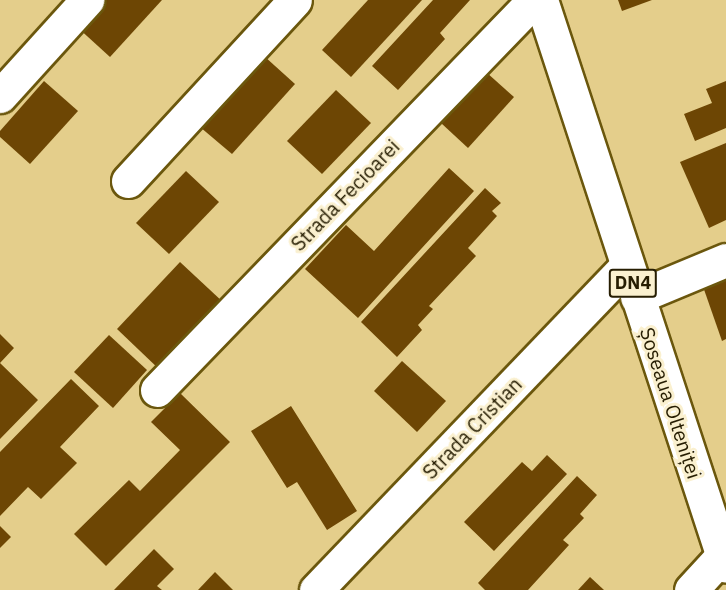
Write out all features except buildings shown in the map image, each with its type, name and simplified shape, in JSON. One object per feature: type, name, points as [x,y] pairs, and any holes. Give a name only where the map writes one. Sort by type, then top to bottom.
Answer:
[{"type":"street","points":[[0,96],[87,0]]},
{"type":"street","points":[[128,181],[295,0]]},
{"type":"street","name":"Strada Fecioarei","points":[[157,390],[534,0]]},
{"type":"street","name":"Șoseaua Olteniței","points":[[541,0],[637,297],[716,505],[724,561]]},
{"type":"street","points":[[637,297],[726,260]]},
{"type":"street","name":"Strada Cristian","points":[[316,590],[627,266]]},
{"type":"street","points":[[691,590],[724,561]]}]
